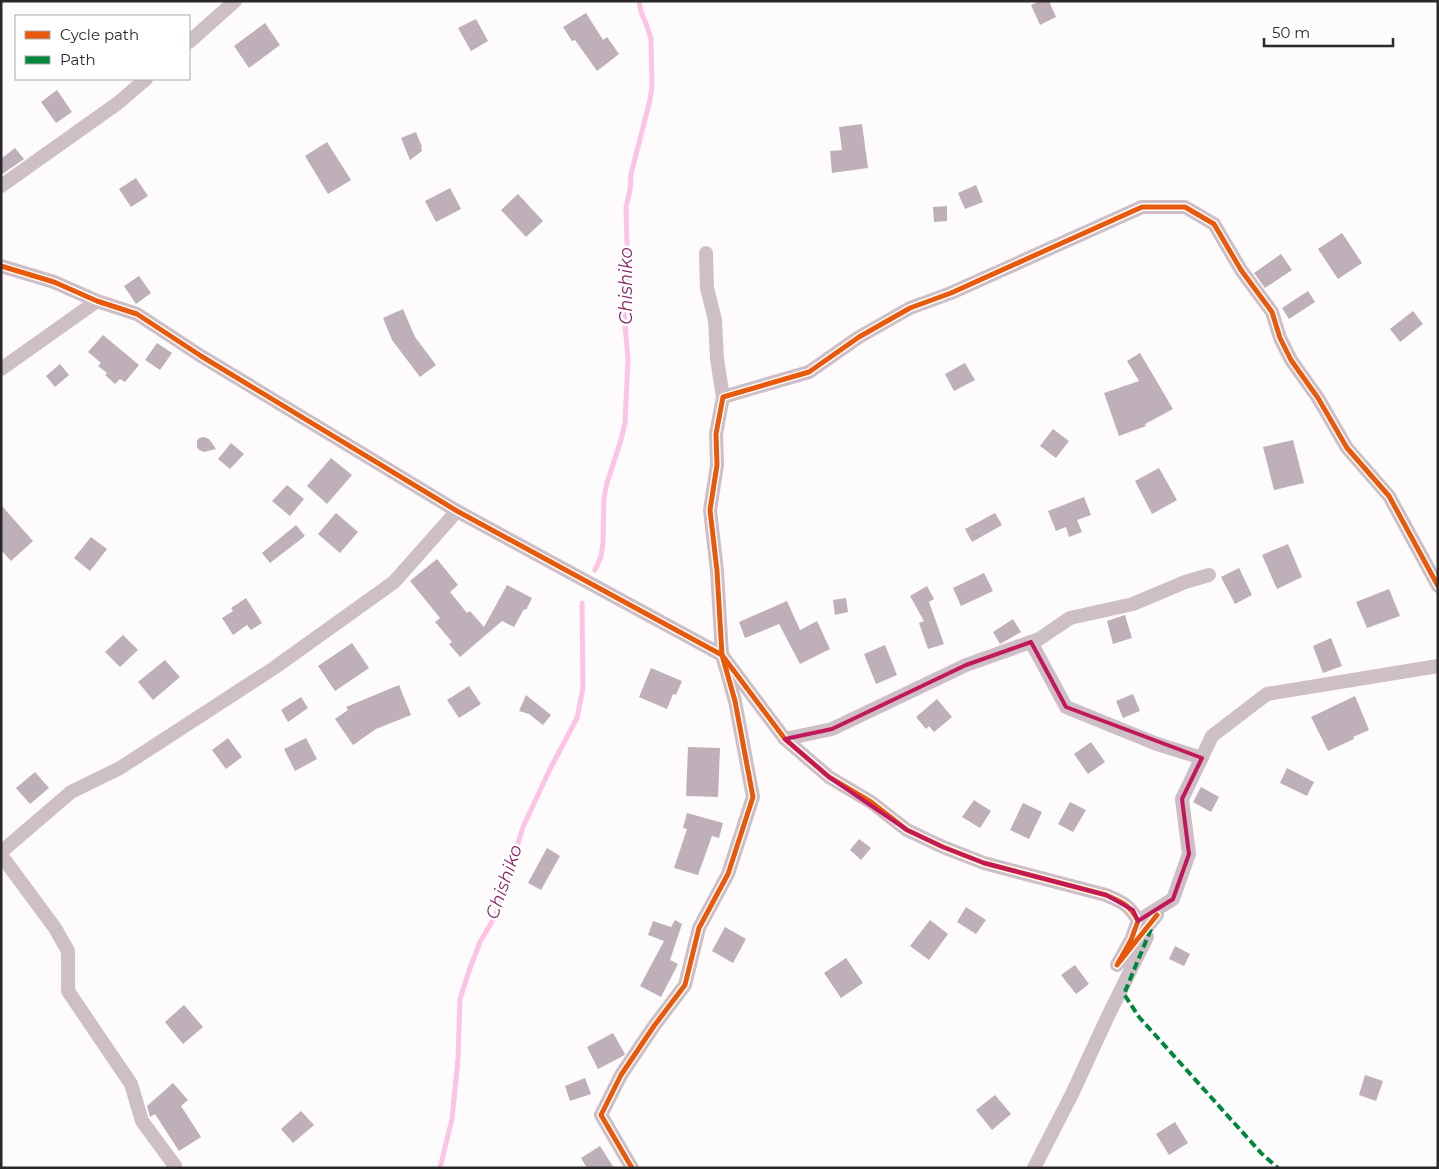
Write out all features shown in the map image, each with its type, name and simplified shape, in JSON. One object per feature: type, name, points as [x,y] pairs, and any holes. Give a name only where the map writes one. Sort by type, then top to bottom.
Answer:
[{"type":"street","points":[[190,41],[235,1]]},
{"type":"street","points":[[1,186],[118,103],[145,80]]},
{"type":"street","points":[[723,397],[809,372],[859,337],[910,308],[959,289],[1142,207],[1186,207],[1214,224],[1240,270],[1272,312],[1280,338],[1291,360],[1318,398],[1347,448],[1389,496],[1438,586]]},
{"type":"street","points":[[632,1168],[601,1115],[621,1075],[654,1026],[685,985],[699,928],[728,874],[753,797],[734,701],[722,655],[717,571],[710,510],[717,466],[716,434],[723,397],[717,359],[715,320],[707,288],[706,254]]},
{"type":"street","points":[[1,266],[54,282],[97,301],[137,314],[201,356],[457,512],[722,655],[785,739],[829,777],[871,802],[907,830],[984,863],[1106,895],[1122,902],[1133,910],[1138,921]]},
{"type":"street","points":[[1,369],[97,301]]},
{"type":"street","points":[[174,1168],[175,1166],[142,1121],[130,1084],[68,991],[68,951],[55,928],[1,853],[70,792],[120,768],[274,668],[394,582],[457,512]]},
{"type":"street","points":[[785,739],[832,729],[966,665],[1039,640],[1070,618],[1134,604],[1209,574]]},
{"type":"street","points":[[1031,642],[1066,708],[1157,744],[1202,758]]},
{"type":"street","points":[[1034,1168],[1072,1094],[1157,915],[1117,965],[1131,940],[1138,921],[1174,899],[1189,854],[1182,799],[1212,736],[1267,694],[1438,666]]},
{"type":"highlighted area","points":[[1031,642],[1066,707],[1202,758],[1182,799],[1189,854],[1173,899],[1138,921],[1133,910],[1106,895],[984,863],[943,847],[907,830],[829,777],[785,739],[832,729],[966,665]]},
{"type":"building","points":[[1040,1],[1049,1],[1056,17],[1040,25],[1031,5]]},
{"type":"building","points":[[586,13],[603,40],[607,37],[619,54],[597,71],[575,40],[572,41],[563,27]]},
{"type":"building","points":[[476,19],[488,41],[471,51],[458,28]]},
{"type":"building","points":[[265,23],[280,45],[249,68],[234,46]]},
{"type":"building","points":[[57,90],[72,112],[56,123],[41,102]]},
{"type":"building","points":[[862,124],[868,168],[832,173],[830,151],[842,150],[839,127]]},
{"type":"building","points":[[416,132],[422,151],[410,160],[401,138]]},
{"type":"building","points":[[327,142],[351,180],[328,194],[305,156]]},
{"type":"building","points":[[15,148],[24,159],[1,175],[1,159]]},
{"type":"building","points":[[136,178],[148,196],[131,207],[119,189]]},
{"type":"building","points":[[976,185],[983,202],[965,209],[958,193]]},
{"type":"building","points":[[450,188],[461,209],[436,222],[425,201]]},
{"type":"building","points":[[518,194],[543,221],[526,237],[501,210]]},
{"type":"building","points":[[947,206],[947,221],[934,222],[933,207]]},
{"type":"building","points":[[1342,233],[1362,263],[1338,279],[1318,249]]},
{"type":"building","points":[[1281,254],[1292,270],[1265,288],[1254,273]]},
{"type":"building","points":[[139,276],[151,293],[136,304],[124,286]]},
{"type":"building","points":[[1308,291],[1315,302],[1289,319],[1282,308]]},
{"type":"building","points":[[403,309],[415,337],[436,365],[420,377],[392,340],[383,318]]},
{"type":"building","points":[[1413,311],[1423,324],[1400,342],[1390,329]]},
{"type":"building","points":[[103,335],[139,365],[125,382],[120,379],[115,384],[105,375],[107,373],[98,366],[101,363],[88,352]]},
{"type":"building","points":[[157,343],[172,353],[160,370],[145,360]]},
{"type":"building","points":[[1140,353],[1173,409],[1145,424],[1146,426],[1119,436],[1104,393],[1139,381],[1127,361]]},
{"type":"building","points":[[965,363],[975,380],[954,391],[945,374]]},
{"type":"building","points":[[60,364],[69,375],[55,387],[46,376]]},
{"type":"building","points":[[1053,429],[1069,441],[1056,458],[1040,446]]},
{"type":"building","points":[[199,438],[209,439],[216,449],[204,452],[199,450],[197,441]]},
{"type":"building","points":[[1293,440],[1304,483],[1274,490],[1263,447]]},
{"type":"building","points":[[231,443],[244,454],[230,469],[218,459]]},
{"type":"building","points":[[331,458],[352,475],[327,504],[307,486]]},
{"type":"building","points":[[1159,468],[1177,500],[1152,514],[1135,481]]},
{"type":"building","points":[[287,485],[304,499],[290,516],[272,501]]},
{"type":"building","points":[[1084,497],[1091,515],[1077,520],[1082,532],[1069,537],[1066,527],[1056,531],[1048,511]]},
{"type":"building","points":[[1,505],[33,541],[11,561],[1,550]]},
{"type":"building","points":[[336,513],[358,532],[340,553],[318,534]]},
{"type":"building","points":[[995,513],[1002,525],[972,542],[965,529]]},
{"type":"building","points":[[296,525],[305,536],[270,563],[262,553]]},
{"type":"building","points":[[91,537],[107,549],[90,571],[74,558]]},
{"type":"building","points":[[1288,544],[1302,577],[1277,589],[1262,555]]},
{"type":"building","points":[[437,559],[458,585],[450,592],[467,613],[470,611],[484,627],[507,585],[532,598],[514,627],[502,621],[460,657],[449,644],[452,642],[435,622],[440,618],[410,581]]},
{"type":"building","points":[[1239,568],[1252,595],[1235,604],[1221,577]]},
{"type":"building","points":[[984,573],[993,591],[961,606],[953,588]]},
{"type":"building","points":[[927,586],[934,599],[929,602],[944,644],[928,649],[919,623],[924,621],[910,596]]},
{"type":"building","points":[[1389,589],[1400,616],[1367,628],[1356,602]]},
{"type":"building","points":[[246,598],[262,623],[251,630],[247,625],[233,635],[222,618],[233,611],[231,608]]},
{"type":"building","points":[[846,598],[848,612],[835,615],[833,600]]},
{"type":"building","points":[[787,601],[800,630],[817,621],[830,649],[800,664],[779,624],[745,638],[739,622]]},
{"type":"building","points":[[1125,615],[1132,638],[1113,644],[1107,621]]},
{"type":"building","points":[[1013,619],[1021,632],[1000,644],[993,632]]},
{"type":"building","points":[[123,635],[138,650],[120,667],[105,652]]},
{"type":"building","points":[[1331,638],[1342,666],[1323,673],[1313,646]]},
{"type":"building","points":[[352,643],[369,668],[335,691],[318,666]]},
{"type":"building","points":[[885,645],[897,675],[876,684],[864,654]]},
{"type":"building","points":[[165,660],[180,677],[153,700],[138,682]]},
{"type":"building","points":[[651,668],[682,681],[676,695],[673,694],[667,709],[639,697]]},
{"type":"building","points":[[399,685],[411,715],[376,729],[353,745],[335,719],[348,710],[346,707]]},
{"type":"building","points":[[469,686],[481,704],[459,718],[447,700]]},
{"type":"building","points":[[1133,694],[1140,711],[1123,718],[1116,701]]},
{"type":"building","points":[[526,695],[551,715],[543,725],[529,714],[519,711]]},
{"type":"building","points":[[1355,696],[1369,730],[1328,751],[1311,717]]},
{"type":"building","points":[[301,697],[308,708],[288,722],[281,710]]},
{"type":"building","points":[[937,699],[952,717],[934,732],[929,726],[926,729],[916,717]]},
{"type":"building","points":[[228,738],[242,757],[226,769],[212,750]]},
{"type":"building","points":[[306,738],[317,759],[295,771],[284,749]]},
{"type":"building","points":[[1091,742],[1105,762],[1088,774],[1074,754]]},
{"type":"building","points":[[688,747],[720,748],[718,797],[686,796]]},
{"type":"building","points":[[1287,768],[1314,782],[1307,796],[1280,783]]},
{"type":"building","points":[[35,772],[49,788],[30,804],[16,788]]},
{"type":"building","points":[[1201,787],[1219,797],[1211,812],[1193,802]]},
{"type":"building","points":[[974,800],[991,811],[980,828],[962,817]]},
{"type":"building","points":[[1070,802],[1086,810],[1073,832],[1058,824]]},
{"type":"building","points":[[1023,803],[1042,812],[1029,839],[1010,830]]},
{"type":"building","points":[[687,813],[723,823],[719,838],[712,836],[698,875],[674,868],[687,829],[683,828]]},
{"type":"building","points":[[859,839],[871,848],[861,860],[850,850]]},
{"type":"building","points":[[547,848],[560,856],[541,890],[528,883]]},
{"type":"building","points":[[966,907],[986,920],[976,934],[957,922]]},
{"type":"building","points":[[675,920],[682,924],[670,960],[678,964],[661,997],[640,986],[664,941],[648,935],[653,921],[671,927]]},
{"type":"building","points":[[930,920],[948,934],[929,960],[910,946]]},
{"type":"building","points":[[725,927],[746,939],[733,963],[712,951]]},
{"type":"building","points":[[1175,946],[1190,954],[1184,966],[1169,959]]},
{"type":"building","points":[[846,958],[863,983],[841,998],[824,973]]},
{"type":"building","points":[[1075,965],[1089,984],[1076,994],[1061,975]]},
{"type":"building","points":[[184,1005],[203,1027],[183,1044],[165,1022]]},
{"type":"building","points":[[613,1033],[625,1054],[598,1069],[587,1047]]},
{"type":"building","points":[[1365,1075],[1383,1081],[1376,1101],[1359,1095]]},
{"type":"building","points":[[585,1078],[591,1094],[570,1101],[565,1086]]},
{"type":"building","points":[[173,1083],[188,1100],[181,1106],[201,1137],[179,1151],[155,1114],[150,1117],[147,1106]]},
{"type":"building","points":[[995,1095],[1011,1114],[992,1130],[976,1110]]},
{"type":"building","points":[[301,1111],[314,1125],[293,1143],[281,1129]]},
{"type":"building","points":[[1175,1122],[1188,1143],[1169,1155],[1156,1134]]},
{"type":"building","points":[[600,1146],[614,1168],[587,1168],[581,1158]]},
{"type":"waterway","name":"Chishiko","points":[[595,570],[601,557],[604,498],[607,483],[625,423],[628,359],[624,313],[628,282],[626,207],[631,174],[652,86],[651,39],[639,1]]},
{"type":"waterway","name":"Chishiko","points":[[440,1168],[452,1119],[458,1059],[460,999],[480,942],[496,915],[523,827],[549,771],[577,718],[583,688],[582,603]]},
{"type":"marked path","points":[[1151,929],[1124,994],[1139,1017],[1262,1154],[1278,1168]]},
{"type":"cycle path","points":[[632,1168],[601,1115],[621,1075],[654,1026],[685,985],[699,928],[728,874],[753,797],[735,701],[722,655],[717,571],[710,510],[717,465],[716,434],[723,397],[809,372],[859,337],[910,308],[951,293],[1142,207],[1185,207],[1214,224],[1241,270],[1272,312],[1280,338],[1291,360],[1318,398],[1347,448],[1389,496],[1438,586]]},
{"type":"cycle path","points":[[1,266],[54,282],[97,301],[137,314],[201,356],[457,511],[722,655],[785,739],[829,777],[871,802],[907,830],[984,863],[1106,895],[1121,902],[1132,911],[1138,921],[1131,940],[1117,965],[1157,915]]}]
